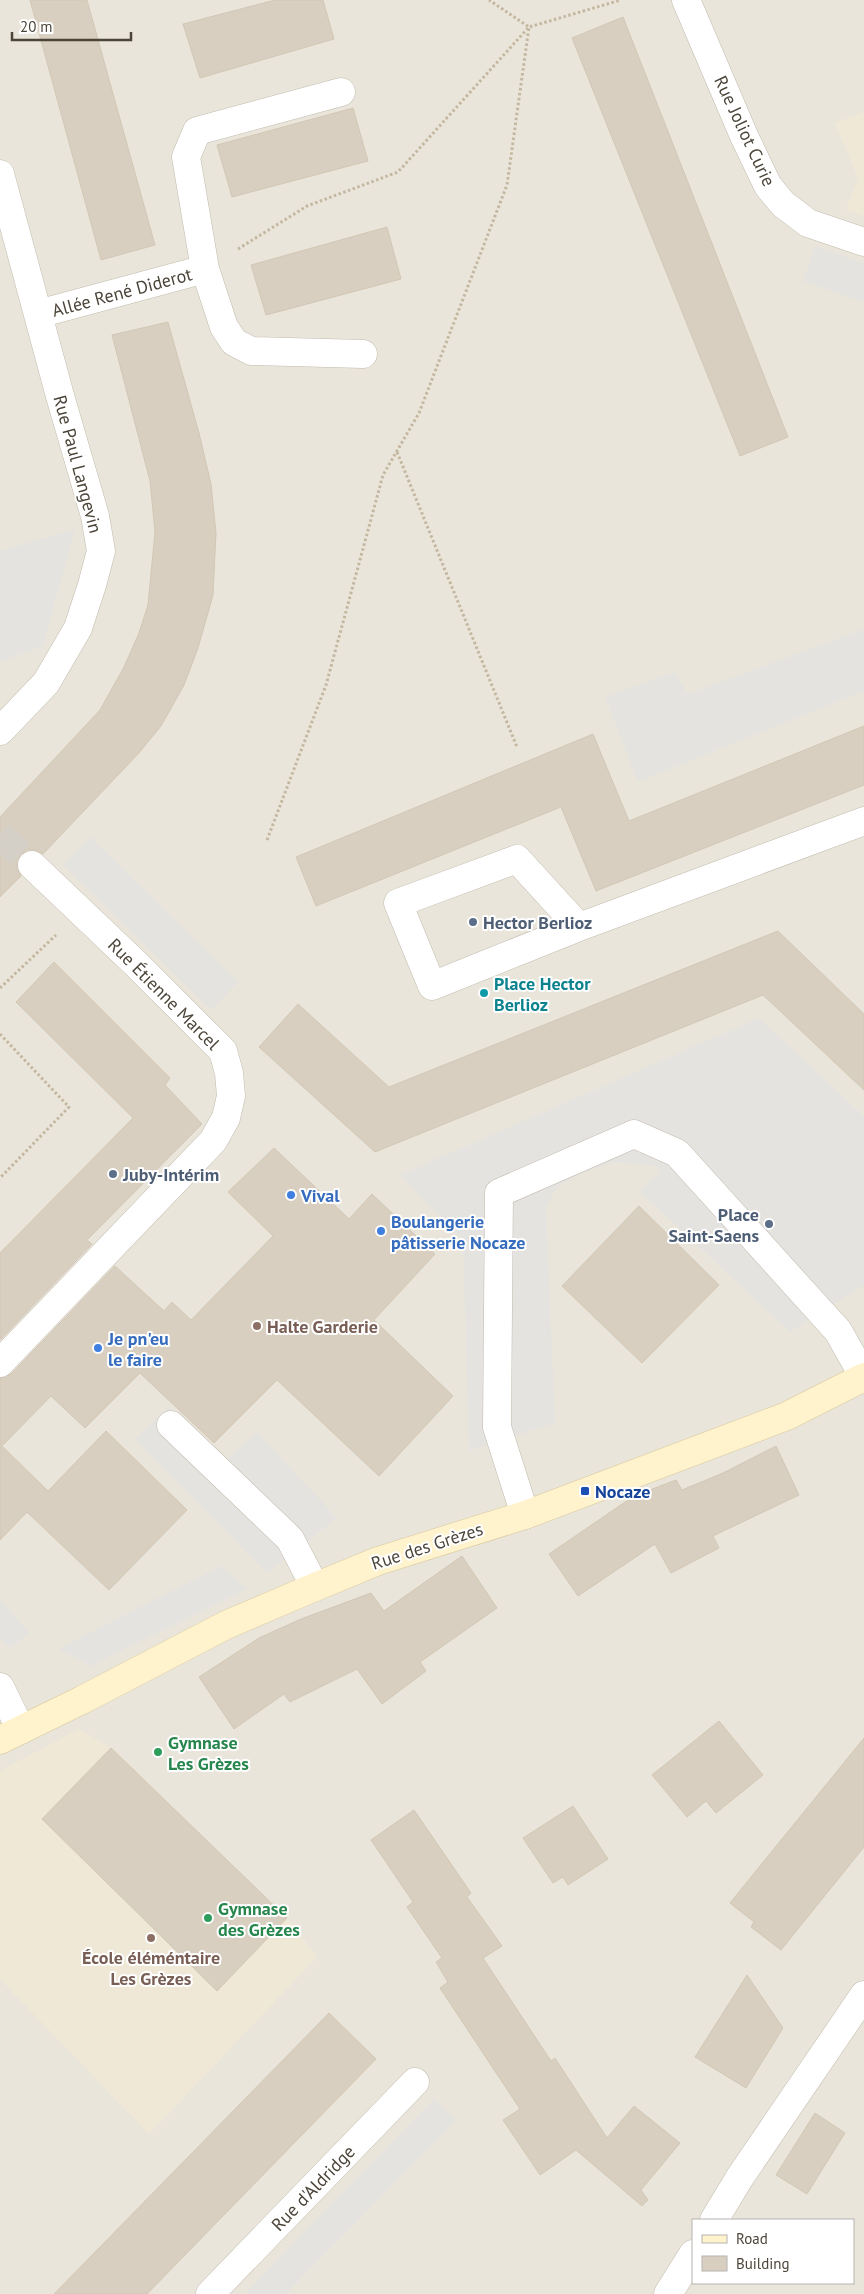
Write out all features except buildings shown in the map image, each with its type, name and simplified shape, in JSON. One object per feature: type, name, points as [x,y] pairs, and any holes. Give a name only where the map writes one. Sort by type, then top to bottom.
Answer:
[{"type":"street","name":"Rue Joliot Curie","points":[[686,0],[744,136],[768,186],[783,204],[808,223],[864,242]]},
{"type":"street","name":"Allée René Diderot","points":[[341,92],[197,131],[186,157],[205,269],[224,327],[234,342],[252,351],[363,354]]},
{"type":"street","name":"Rue Paul Langevin","points":[[0,174],[60,396],[95,516],[101,551],[78,628],[46,683],[0,731]]},
{"type":"street","name":"Allée René Diderot","points":[[38,314],[205,269]]},
{"type":"street","points":[[579,928],[517,859],[398,903],[432,986],[579,928],[864,821]]},
{"type":"street","name":"Rue Étienne Marcel","points":[[0,1363],[213,1141],[226,1118],[231,1096],[229,1073],[223,1051],[135,962],[80,913],[32,865]]},
{"type":"street","points":[[525,1514],[497,1427],[499,1192],[634,1134],[676,1153],[838,1331],[864,1377]]},
{"type":"street","name":"Rue des Grèzes","points":[[11,1735],[226,1625],[315,1586],[386,1559],[525,1514],[787,1416],[864,1377]]},
{"type":"street","points":[[171,1425],[290,1538],[315,1586]]},
{"type":"street","points":[[0,1686],[11,1735]]},
{"type":"street","points":[[715,2219],[740,2177],[864,1995]]},
{"type":"street","name":"Rue d'Aldridge","points":[[210,2294],[415,2082]]},
{"type":"street","points":[[668,2294],[692,2256]]},
{"type":"path","points":[[490,0],[529,27]]},
{"type":"path","points":[[205,269],[307,206],[398,172],[529,27],[621,0]]},
{"type":"path","points":[[267,840],[326,685],[383,475],[419,412],[508,185],[529,27]]},
{"type":"path","points":[[397,452],[517,747]]},
{"type":"path","points":[[0,988],[80,913]]},
{"type":"path","points":[[0,1034],[69,1107],[0,1178]]},
{"type":"shaded area","points":[[0,0],[864,0],[864,2294],[0,2294]]},
{"type":"shaded area","points":[[864,112],[864,216],[846,210],[858,178],[835,123]]},
{"type":"shaded area","points":[[815,246],[864,263],[864,302],[803,281]]},
{"type":"shaded area","points":[[75,529],[43,646],[0,662],[0,551]]},
{"type":"shaded area","points":[[864,629],[864,691],[638,782],[605,697],[674,672],[688,694]]},
{"type":"shaded area","points":[[91,837],[238,982],[211,1010],[63,865]]},
{"type":"shaded area","name":"Place Saint-Saens","points":[[759,1018],[864,1116],[864,1285],[790,1332],[639,1191],[662,1171],[656,1166],[614,1162],[582,1173],[557,1187],[546,1208],[555,1423],[469,1451],[463,1240],[400,1175]]},
{"type":"shaded area","points":[[168,1407],[225,1461],[257,1432],[337,1518],[267,1573],[135,1439]]},
{"type":"shaded area","points":[[221,1566],[247,1589],[91,1666],[58,1649]]},
{"type":"shaded area","points":[[0,1600],[30,1633],[10,1648],[0,1639]]},
{"type":"shaded area","name":"École éléméntaire Les Grèzes","points":[[79,1729],[111,1748],[287,1918],[317,1957],[149,2134],[0,1979],[0,1771]]},
{"type":"shaded area","points":[[434,2099],[456,2120],[286,2294],[250,2294],[247,2291]]},
{"type":"tunnel","points":[[0,835],[32,865]]},
{"type":"place","name":"Hector Berlioz","points":[[473,922]]},
{"type":"place","name":"Place Hector Berlioz","points":[[484,993]]},
{"type":"place","name":"Juby-Intérim","points":[[113,1174]]},
{"type":"place","name":"Vival","points":[[291,1195]]},
{"type":"place","name":"Place Saint-Saens","points":[[769,1224]]},
{"type":"place","name":"Boulangerie pâtisserie Nocaze","points":[[381,1231]]},
{"type":"place","name":"Halte Garderie","points":[[257,1326]]},
{"type":"place","name":"Je pn'eu le faire","points":[[98,1348]]},
{"type":"place","name":"Nocaze","points":[[585,1491]]},
{"type":"place","name":"Gymnase Les Grèzes","points":[[158,1752]]},
{"type":"place","name":"Gymnase des Grèzes","points":[[208,1918]]},
{"type":"place","name":"École éléméntaire Les Grèzes","points":[[151,1938]]}]
